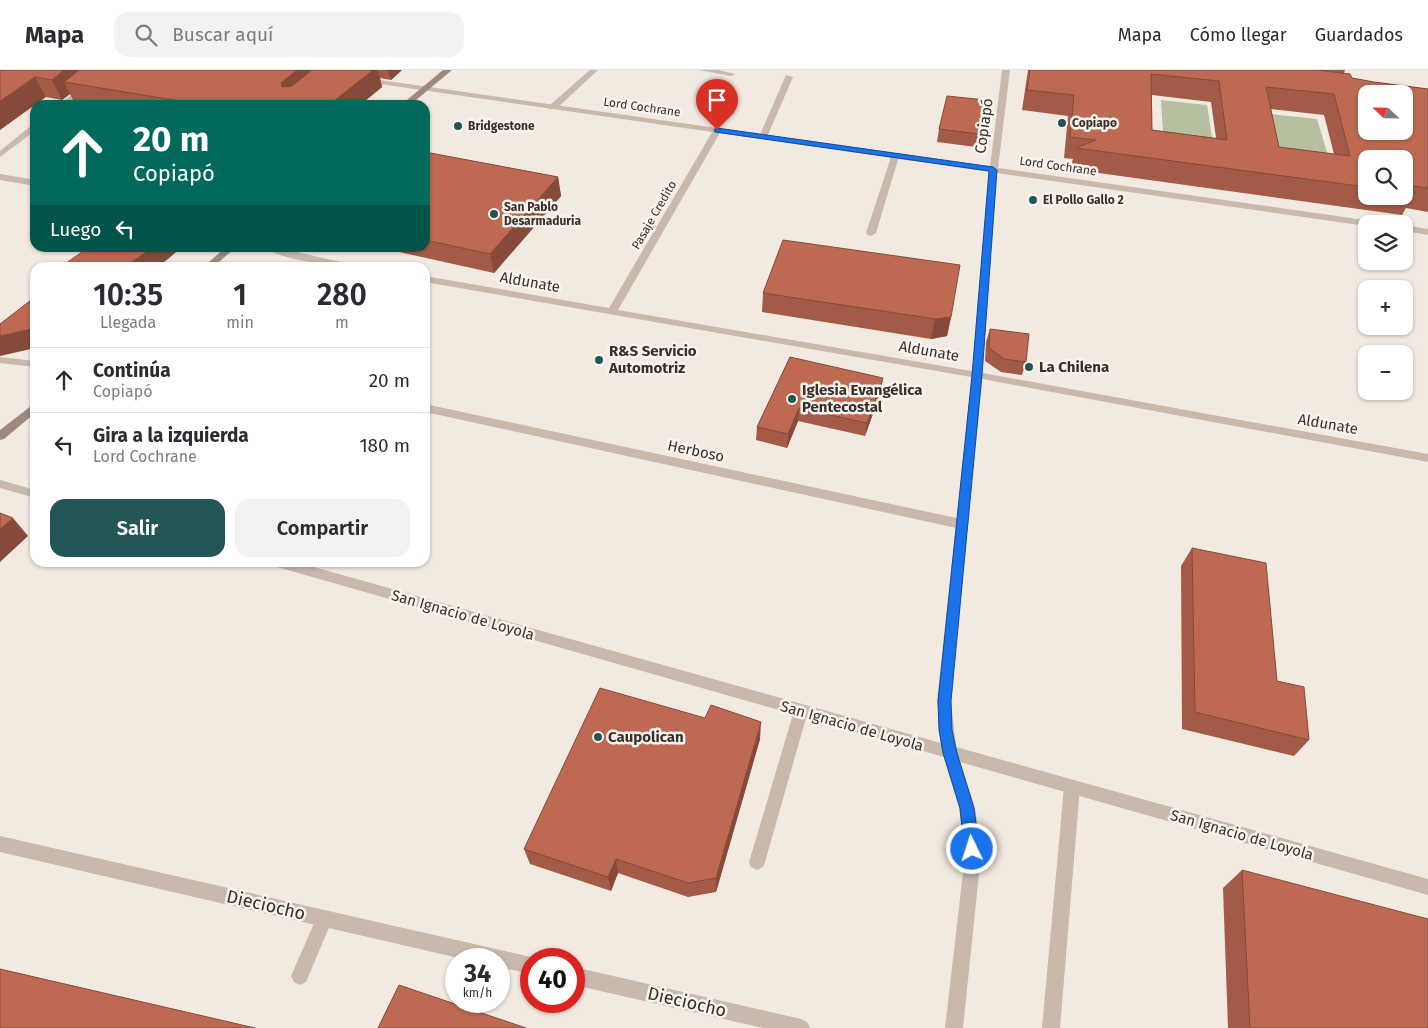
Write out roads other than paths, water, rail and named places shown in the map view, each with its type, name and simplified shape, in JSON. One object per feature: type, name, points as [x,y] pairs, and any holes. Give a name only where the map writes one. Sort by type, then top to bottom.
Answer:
[{"type":"main road","points":[[411,100],[448,70]]},
{"type":"main road","points":[[213,262],[225,252]]},
{"type":"main road","points":[[0,436],[30,411]]},
{"type":"street","points":[[69,100],[107,70]]},
{"type":"street","points":[[553,107],[594,70]]},
{"type":"street","points":[[703,70],[731,74]]},
{"type":"street","name":"Copiapó","points":[[954,1028],[972,864],[971,834],[967,808],[950,753],[944,701],[977,375],[993,170],[1006,70]]},
{"type":"street","points":[[763,137],[789,77]]},
{"type":"street","name":"Lord Cochrane","points":[[359,79],[1358,222]]},
{"type":"street","name":"Pasaje Credito","points":[[612,312],[717,130]]},
{"type":"street","points":[[0,155],[30,131]]},
{"type":"street","points":[[870,233],[895,156]]},
{"type":"street","points":[[0,178],[30,182]]},
{"type":"street","points":[[1413,230],[1428,232]]},
{"type":"street","points":[[283,252],[331,262]]},
{"type":"street","name":"Aldunate","points":[[430,280],[977,375],[1428,458]]},
{"type":"street","points":[[0,360],[30,363]]},
{"type":"street","name":"Herboso","points":[[430,409],[961,524]]},
{"type":"street","points":[[0,484],[30,493]]},
{"type":"street","name":"San Ignacio de Loyola","points":[[295,567],[1428,887]]},
{"type":"street","points":[[757,862],[801,711]]},
{"type":"street","points":[[1051,1028],[1072,787]]},
{"type":"street","name":"Dieciocho","points":[[0,844],[520,963]]},
{"type":"street","points":[[300,976],[325,918]]},
{"type":"street","name":"Dieciocho","points":[[585,979],[801,1028]]},
{"type":"place","name":"Copiapo","points":[[1062,123]]},
{"type":"place","name":"Bridgestone","points":[[458,126]]},
{"type":"place","name":"El Pollo Gallo 2","points":[[1033,200]]},
{"type":"place","name":"San Pablo Desarmaduria","points":[[494,214]]},
{"type":"place","name":"R&S Servicio Automotriz","points":[[599,360]]},
{"type":"place","name":"La Chilena","points":[[1029,367]]},
{"type":"place","name":"Iglesia Evangélica Pentecostal","points":[[792,399]]},
{"type":"place","name":"Caupolican","points":[[598,737]]}]
